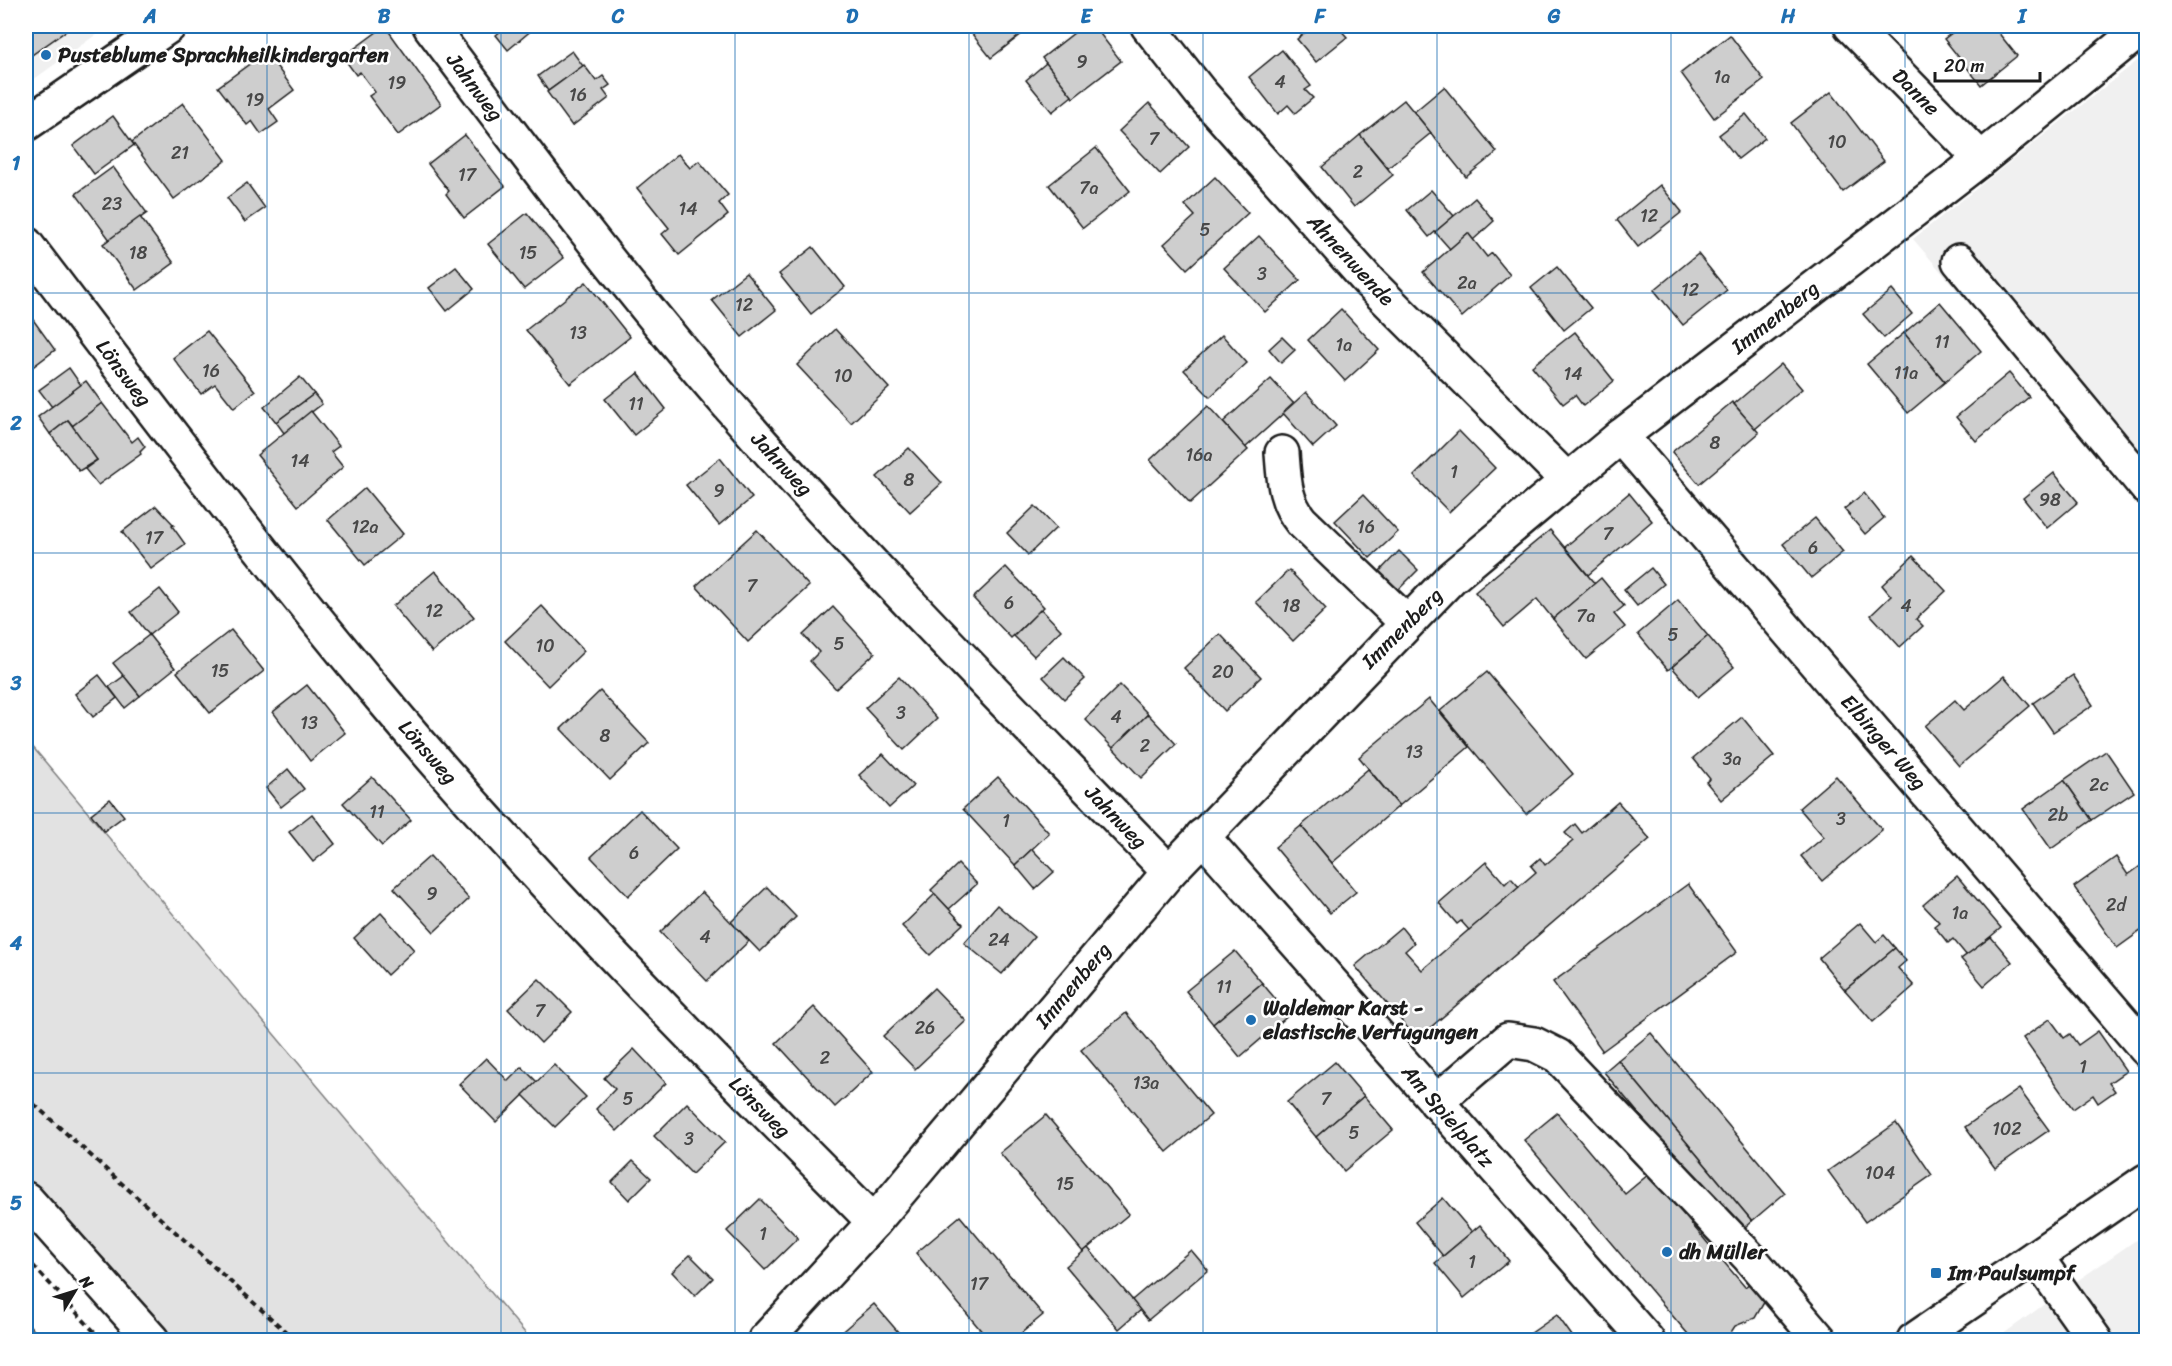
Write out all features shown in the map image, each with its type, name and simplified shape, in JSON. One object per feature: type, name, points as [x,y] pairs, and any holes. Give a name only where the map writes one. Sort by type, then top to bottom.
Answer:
[{"type":"street","points":[[26,124],[169,26]]},
{"type":"street","name":"Jahnweg","points":[[430,26],[567,209],[738,416],[945,639],[1168,872]]},
{"type":"street","name":"Ahnenwende","points":[[1148,26],[1200,92],[1370,283],[1568,481]]},
{"type":"street","name":"Danne","points":[[1851,26],[1981,159]]},
{"type":"street","name":"Immenberg","points":[[765,1341],[874,1222],[1168,872],[1451,578],[1621,436],[1981,159],[2145,26]]},
{"type":"street","name":"Lönsweg","points":[[26,244],[255,543],[385,702],[514,849],[706,1052],[874,1222]]},
{"type":"street","points":[[1959,261],[2146,486]]},
{"type":"street","name":"Elbinger Weg","points":[[1621,436],[2146,1049]]},
{"type":"street","points":[[1281,453],[1285,493],[1290,507],[1301,521],[1407,623]]},
{"type":"street","name":"Am Spielplatz","points":[[1202,836],[1647,1341]]},
{"type":"street","points":[[1436,1102],[1508,1040],[1534,1044],[1558,1056],[1749,1257],[1820,1341]]},
{"type":"street","points":[[1914,1341],[2037,1258],[2146,1180]]},
{"type":"street","points":[[26,1199],[152,1341]]},
{"type":"street","points":[[2037,1258],[2095,1341]]},
{"type":"path","points":[[26,1097],[295,1341]]},
{"type":"path","points":[[26,1258],[102,1341]]},
{"type":"shaded area","name":"Pusteblume Sprachheilkindergarten","points":[[26,26],[108,26],[26,85]]},
{"type":"shaded area","points":[[2146,54],[2146,510],[1913,239]]},
{"type":"shaded area","points":[[26,739],[531,1340],[172,1340],[146,1315],[26,1177]]},
{"type":"shaded area","points":[[2146,1233],[2146,1340],[1995,1340],[2067,1288]]},
{"type":"building","points":[[26,26],[73,26],[26,59]]},
{"type":"building","points":[[385,26],[441,104],[398,135],[369,96],[375,92],[360,72],[356,75],[343,57]]},
{"type":"building","points":[[507,26],[530,26],[533,29],[508,50],[496,35]]},
{"type":"building","points":[[972,26],[1032,26],[991,58],[968,29]]},
{"type":"building","points":[[1083,26],[1094,26],[1121,61],[1073,98],[1042,58]]},
{"type":"building","points":[[1314,26],[1337,26],[1347,37],[1316,62],[1297,39]]},
{"type":"building","points":[[1961,26],[1993,26],[2017,56],[1981,85],[1944,39]]},
{"type":"building","points":[[1730,35],[1764,80],[1714,118],[1681,73]]},
{"type":"building","points":[[1282,50],[1311,86],[1305,90],[1313,98],[1295,113],[1288,105],[1278,114],[1249,77]]},
{"type":"building","points":[[572,51],[583,66],[548,91],[538,76]]},
{"type":"building","points":[[266,52],[294,90],[269,109],[278,122],[261,134],[252,121],[247,125],[218,87]]},
{"type":"building","points":[[1046,63],[1072,96],[1052,112],[1026,80]]},
{"type":"building","points":[[584,65],[596,81],[603,76],[610,85],[603,90],[609,98],[572,126],[547,92]]},
{"type":"building","points":[[1444,87],[1497,152],[1466,177],[1414,112]]},
{"type":"building","points":[[1831,92],[1884,161],[1843,192],[1791,123]]},
{"type":"building","points":[[1404,100],[1431,133],[1388,168],[1360,135]]},
{"type":"building","points":[[183,103],[226,160],[174,199],[132,142]]},
{"type":"building","points":[[1149,103],[1189,147],[1160,174],[1119,131]]},
{"type":"building","points":[[1746,114],[1765,138],[1738,159],[1719,135]]},
{"type":"building","points":[[113,116],[134,145],[94,174],[73,146]]},
{"type":"building","points":[[465,135],[505,186],[464,218],[446,194],[449,191],[428,164]]},
{"type":"building","points":[[1360,135],[1393,175],[1354,207],[1322,167]]},
{"type":"building","points":[[1096,148],[1130,191],[1083,228],[1049,185]]},
{"type":"building","points":[[678,154],[690,168],[699,161],[728,195],[719,203],[728,215],[679,255],[662,234],[669,228],[637,188]]},
{"type":"building","points":[[113,167],[147,213],[110,240],[76,194]]},
{"type":"building","points":[[1215,177],[1248,213],[1187,269],[1164,244],[1195,216],[1185,205]]},
{"type":"building","points":[[247,183],[265,208],[245,222],[227,198]]},
{"type":"building","points":[[1660,185],[1682,212],[1638,247],[1617,220]]},
{"type":"building","points":[[1431,190],[1454,216],[1429,237],[1407,210]]},
{"type":"building","points":[[1475,198],[1494,221],[1473,240],[1468,233],[1450,249],[1435,232]]},
{"type":"building","points":[[527,213],[564,258],[524,289],[488,244]]},
{"type":"building","points":[[140,217],[174,263],[137,290],[103,244]]},
{"type":"building","points":[[1468,233],[1487,257],[1492,253],[1510,275],[1462,317],[1423,272]]},
{"type":"building","points":[[1259,236],[1300,280],[1265,312],[1224,268]]},
{"type":"building","points":[[813,247],[845,287],[811,314],[779,274]]},
{"type":"building","points":[[1698,254],[1727,290],[1683,325],[1654,290]]},
{"type":"building","points":[[456,267],[474,289],[447,311],[429,288]]},
{"type":"building","points":[[1557,267],[1591,308],[1564,330],[1531,288]]},
{"type":"building","points":[[746,273],[776,310],[742,337],[712,300]]},
{"type":"building","points":[[586,282],[630,337],[570,384],[526,330]]},
{"type":"building","points":[[1892,290],[1912,314],[1884,338],[1863,314]]},
{"type":"building","points":[[1940,302],[1981,351],[1945,382],[1904,333]]},
{"type":"building","points":[[1341,309],[1379,350],[1345,381],[1308,340]]},
{"type":"building","points":[[26,310],[55,350],[26,372]]},
{"type":"building","points":[[835,329],[889,388],[851,423],[797,365]]},
{"type":"building","points":[[207,331],[255,391],[234,408],[215,384],[201,394],[173,358]]},
{"type":"building","points":[[1575,332],[1614,381],[1583,406],[1575,395],[1563,404],[1532,366]]},
{"type":"building","points":[[1904,333],[1945,382],[1908,413],[1867,364]]},
{"type":"building","points":[[1222,335],[1247,363],[1210,397],[1184,370]]},
{"type":"building","points":[[1282,337],[1295,350],[1281,363],[1269,349]]},
{"type":"building","points":[[1781,364],[1802,389],[1755,429],[1734,404]]},
{"type":"building","points":[[69,368],[81,385],[52,407],[39,390]]},
{"type":"building","points":[[638,373],[666,409],[634,435],[605,399]]},
{"type":"building","points":[[2009,373],[2029,397],[1976,441],[1956,417]]},
{"type":"building","points":[[300,377],[314,394],[276,422],[264,407]]},
{"type":"building","points":[[1271,379],[1294,404],[1245,448],[1223,422]]},
{"type":"building","points":[[86,381],[102,403],[73,426],[68,420],[50,434],[38,417]]},
{"type":"building","points":[[1306,392],[1336,426],[1313,447],[1283,413]]},
{"type":"building","points":[[314,394],[322,404],[284,433],[276,422]]},
{"type":"building","points":[[1732,402],[1759,433],[1699,484],[1672,452]]},
{"type":"building","points":[[102,403],[132,442],[138,437],[145,447],[140,452],[141,454],[98,485],[85,469],[97,460],[71,427]]},
{"type":"building","points":[[1208,406],[1248,450],[1190,503],[1150,460]]},
{"type":"building","points":[[311,411],[339,446],[331,452],[343,467],[298,506],[257,455]]},
{"type":"building","points":[[68,420],[97,460],[79,471],[50,434]]},
{"type":"building","points":[[1459,431],[1495,468],[1449,512],[1414,476]]},
{"type":"building","points":[[909,448],[942,483],[910,512],[877,477]]},
{"type":"building","points":[[720,458],[752,498],[719,525],[686,485]]},
{"type":"building","points":[[2054,473],[2078,502],[2047,528],[2023,498]]},
{"type":"building","points":[[365,488],[403,534],[365,565],[328,520]]},
{"type":"building","points":[[1629,493],[1652,521],[1588,575],[1565,547]]},
{"type":"building","points":[[1864,493],[1884,518],[1865,534],[1844,509]]},
{"type":"building","points":[[1363,495],[1398,532],[1370,558],[1335,521]]},
{"type":"building","points":[[156,506],[174,525],[172,526],[185,544],[151,569],[122,532]]},
{"type":"building","points":[[1035,506],[1056,528],[1028,555],[1007,533]]},
{"type":"building","points":[[1815,518],[1843,552],[1811,578],[1783,544]]},
{"type":"building","points":[[757,530],[809,586],[748,642],[696,586]]},
{"type":"building","points":[[1550,530],[1595,584],[1553,619],[1537,599],[1504,627],[1475,592]]},
{"type":"building","points":[[1399,551],[1418,570],[1397,591],[1378,573]]},
{"type":"building","points":[[1913,556],[1946,591],[1916,619],[1923,626],[1900,647],[1871,615],[1891,596],[1882,585]]},
{"type":"building","points":[[1006,567],[1044,607],[1011,638],[973,598]]},
{"type":"building","points":[[1651,568],[1664,584],[1637,606],[1624,590]]},
{"type":"building","points":[[1289,570],[1326,609],[1293,641],[1256,602]]},
{"type":"building","points":[[435,571],[474,617],[432,652],[393,606]]},
{"type":"building","points":[[1601,578],[1624,606],[1614,614],[1625,627],[1586,659],[1553,619]]},
{"type":"building","points":[[160,589],[178,612],[149,635],[131,612]]},
{"type":"building","points":[[1678,600],[1708,636],[1668,670],[1638,634]]},
{"type":"building","points":[[542,606],[584,651],[548,686],[505,641]]},
{"type":"building","points":[[833,607],[875,653],[836,689],[810,661],[819,652],[803,635]]},
{"type":"building","points":[[1041,609],[1061,630],[1034,656],[1014,636]]},
{"type":"building","points":[[231,630],[264,671],[210,713],[177,672]]},
{"type":"building","points":[[1220,634],[1261,677],[1225,711],[1184,668]]},
{"type":"building","points":[[149,635],[175,668],[140,696],[113,663]]},
{"type":"building","points":[[1708,636],[1734,667],[1698,697],[1672,667]]},
{"type":"building","points":[[1064,657],[1085,679],[1064,699],[1043,677]]},
{"type":"building","points":[[1487,672],[1573,774],[1526,814],[1440,711]]},
{"type":"building","points":[[99,675],[117,698],[93,717],[75,694]]},
{"type":"building","points":[[2073,675],[2093,705],[2053,732],[2033,703]]},
{"type":"building","points":[[124,676],[140,696],[125,708],[109,687]]},
{"type":"building","points":[[2004,676],[2030,706],[1959,766],[1925,726],[1955,700],[1964,710]]},
{"type":"building","points":[[899,677],[937,719],[904,750],[865,708]]},
{"type":"building","points":[[307,685],[345,733],[310,761],[273,712]]},
{"type":"building","points":[[1120,685],[1148,714],[1113,748],[1085,719]]},
{"type":"building","points":[[600,691],[649,743],[610,780],[561,729]]},
{"type":"building","points":[[1429,699],[1469,747],[1399,806],[1359,757]]},
{"type":"building","points":[[1148,714],[1176,744],[1141,778],[1113,748]]},
{"type":"building","points":[[1742,717],[1774,756],[1721,800],[1706,782],[1710,779],[1693,758]]},
{"type":"building","points":[[2106,751],[2134,792],[2092,820],[2064,780]]},
{"type":"building","points":[[883,754],[913,786],[889,808],[859,775]]},
{"type":"building","points":[[288,769],[304,789],[281,807],[266,788]]},
{"type":"building","points":[[1368,769],[1399,806],[1332,863],[1301,826]]},
{"type":"building","points":[[1836,776],[1882,830],[1822,881],[1801,856],[1824,837],[1799,808]]},
{"type":"building","points":[[372,777],[411,820],[382,846],[343,803]]},
{"type":"building","points":[[998,777],[1049,833],[1015,865],[963,809]]},
{"type":"building","points":[[2064,780],[2092,820],[2051,849],[2023,809]]},
{"type":"building","points":[[110,799],[124,816],[104,831],[91,814]]},
{"type":"building","points":[[1618,802],[1650,839],[1417,1039],[1355,966],[1401,927],[1414,943],[1405,951],[1422,970],[1536,872],[1531,866],[1540,858],[1545,865],[1573,841],[1565,833],[1575,824],[1582,833]]},
{"type":"building","points":[[640,810],[677,849],[628,896],[591,857]]},
{"type":"building","points":[[312,814],[335,844],[313,862],[289,832]]},
{"type":"building","points":[[1301,826],[1356,892],[1330,913],[1275,847]]},
{"type":"building","points":[[1032,849],[1054,872],[1035,889],[1015,865]]},
{"type":"building","points":[[430,856],[469,899],[434,932],[394,888]]},
{"type":"building","points":[[2116,857],[2128,875],[2146,862],[2146,927],[2117,948],[2074,887]]},
{"type":"building","points":[[1486,862],[1505,884],[1511,878],[1519,887],[1469,930],[1461,921],[1457,924],[1439,903]]},
{"type":"building","points":[[958,864],[977,884],[949,909],[931,890]]},
{"type":"building","points":[[1957,876],[2001,928],[1967,956],[1953,939],[1948,943],[1934,926],[1939,922],[1923,905]]},
{"type":"building","points":[[1688,884],[1737,952],[1601,1052],[1602,1050],[1553,982]]},
{"type":"building","points":[[767,887],[796,917],[760,952],[731,922]]},
{"type":"building","points":[[702,892],[749,941],[707,981],[660,932]]},
{"type":"building","points":[[935,894],[963,924],[930,955],[902,926]]},
{"type":"building","points":[[997,905],[1034,937],[1002,974],[964,943]]},
{"type":"building","points":[[381,913],[414,950],[387,975],[354,938]]},
{"type":"building","points":[[1860,923],[1876,942],[1884,935],[1895,948],[1845,990],[1819,958]]},
{"type":"building","points":[[1991,937],[2012,962],[1984,986],[1961,959]]},
{"type":"building","points":[[1895,948],[1906,961],[1898,968],[1914,986],[1873,1022],[1845,990]]},
{"type":"building","points":[[1235,951],[1262,983],[1213,1024],[1186,991]]},
{"type":"building","points":[[539,979],[572,1012],[541,1043],[508,1009]]},
{"type":"building","name":"Waldemar Karst - elastische Verfugungen","points":[[1262,983],[1289,1015],[1240,1057],[1213,1024]]},
{"type":"building","points":[[934,988],[966,1021],[915,1069],[883,1036]]},
{"type":"building","points":[[814,1007],[873,1072],[835,1107],[776,1043]]},
{"type":"building","points":[[1126,1013],[1211,1115],[1167,1152],[1081,1050]]},
{"type":"building","points":[[2050,1019],[2064,1038],[2070,1034],[2078,1045],[2098,1031],[2126,1071],[2109,1083],[2115,1091],[2098,1103],[2093,1095],[2073,1109],[2023,1038]]},
{"type":"building","points":[[1651,1033],[1785,1193],[1752,1221],[1618,1060]]},
{"type":"building","points":[[634,1049],[666,1083],[617,1131],[596,1109],[615,1089],[604,1078]]},
{"type":"building","points":[[486,1058],[508,1081],[522,1067],[537,1082],[496,1122],[459,1084]]},
{"type":"building","points":[[1618,1060],[1752,1221],[1738,1233],[1604,1072]]},
{"type":"building","points":[[1335,1062],[1364,1096],[1316,1137],[1287,1102]]},
{"type":"building","points":[[554,1065],[586,1097],[555,1127],[523,1095]]},
{"type":"building","points":[[2019,1089],[2049,1130],[1995,1168],[1965,1127]]},
{"type":"building","points":[[1364,1096],[1393,1130],[1344,1171],[1316,1137]]},
{"type":"building","points":[[687,1103],[725,1142],[692,1174],[654,1136]]},
{"type":"building","name":"dh Müller","points":[[1557,1113],[1625,1194],[1649,1174],[1745,1287],[1751,1282],[1766,1299],[1755,1318],[1735,1326],[1726,1340],[1693,1340],[1524,1140]]},
{"type":"building","points":[[1046,1115],[1129,1214],[1083,1252],[1000,1153]]},
{"type":"building","points":[[1896,1123],[1932,1175],[1865,1222],[1828,1171]]},
{"type":"building","points":[[633,1161],[651,1178],[629,1200],[612,1182]]},
{"type":"building","points":[[1443,1198],[1472,1232],[1443,1256],[1415,1222]]},
{"type":"building","points":[[760,1199],[798,1238],[765,1270],[727,1231]]},
{"type":"building","points":[[960,1216],[1043,1315],[1013,1340],[989,1340],[916,1253]]},
{"type":"building","points":[[1480,1225],[1509,1261],[1464,1298],[1435,1263]]},
{"type":"building","points":[[1088,1248],[1141,1310],[1119,1329],[1066,1266]]},
{"type":"building","points":[[1191,1250],[1208,1270],[1148,1320],[1132,1300]]},
{"type":"building","points":[[690,1255],[713,1278],[695,1296],[672,1272]]},
{"type":"building","points":[[874,1304],[905,1340],[842,1340],[838,1335]]},
{"type":"building","points":[[1557,1315],[1575,1340],[1526,1340],[1524,1338]]},
{"type":"building","points":[[26,1321],[42,1340],[26,1340]]},
{"type":"place","name":"Pusteblume Sprachheilkindergarten","points":[[46,55]]},
{"type":"place","name":"Waldemar Karst - elastische Verfugungen","points":[[1251,1020]]},
{"type":"place","name":"dh Müller","points":[[1667,1252]]},
{"type":"place","name":"Im Paulsumpf","points":[[1936,1273]]}]
